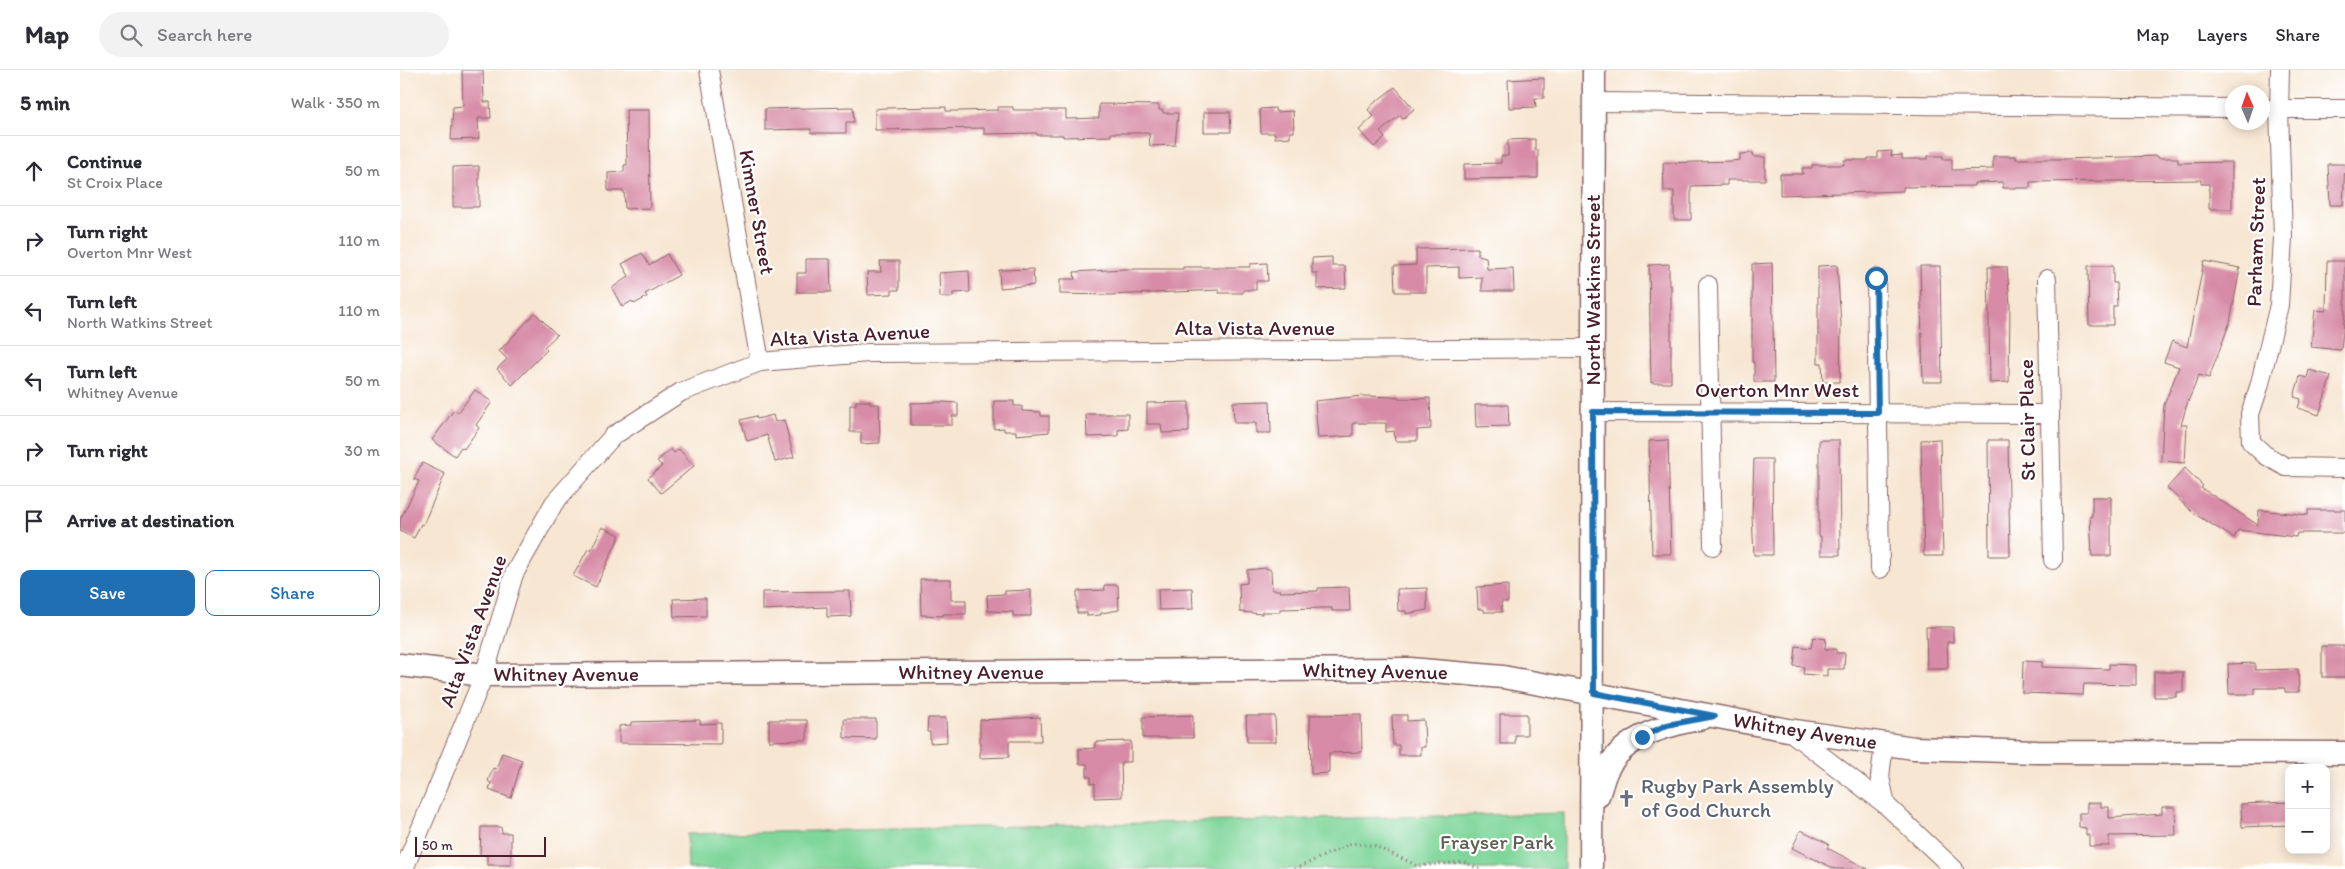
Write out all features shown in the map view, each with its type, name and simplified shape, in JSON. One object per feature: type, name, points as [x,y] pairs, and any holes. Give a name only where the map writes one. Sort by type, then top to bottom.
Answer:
[{"type":"main road","name":"North Watkins Street","points":[[1591,869],[1594,693],[1594,70]]},
{"type":"main road","name":"Whitney Avenue","points":[[400,665],[484,674],[1410,669],[1503,677],[1788,730],[1914,748],[2037,752],[2345,753]]},
{"type":"main road","points":[[1592,814],[1607,769],[1624,748],[1667,725],[1715,716]]},
{"type":"street","name":"Kimner Street","points":[[709,70],[760,362]]},
{"type":"street","name":"Parham Street","points":[[2280,70],[2271,109],[2283,238],[2279,305],[2250,414],[2250,442],[2265,455],[2286,467],[2345,468]]},
{"type":"street","points":[[1594,102],[2225,108]]},
{"type":"street","points":[[2271,109],[2345,109]]},
{"type":"street","points":[[1876,278],[1880,569]]},
{"type":"street","name":"St Clair Place","points":[[2047,278],[2053,560]]},
{"type":"street","points":[[1708,285],[1713,546]]},
{"type":"street","name":"Alta Vista Avenue","points":[[404,869],[484,674],[514,574],[554,503],[613,436],[681,392],[760,362],[868,352],[1593,348]]},
{"type":"street","name":"Overton Mnr West","points":[[1593,412],[2050,414]]},
{"type":"street","points":[[1788,730],[1886,805],[1954,869]]},
{"type":"street","points":[[1884,744],[1880,778],[1886,805]]},
{"type":"path","points":[[1294,869],[1352,843],[1375,846],[1418,866],[1464,862],[1479,869]]},
{"type":"green space","name":"Frayser Park","points":[[1564,813],[1564,869],[688,869],[687,834]]},
{"type":"building","points":[[462,70],[483,70],[484,102],[490,102],[491,118],[478,118],[479,139],[451,140],[453,107],[463,106]]},
{"type":"building","points":[[1544,78],[1544,98],[1535,98],[1536,107],[1509,108],[1508,80]]},
{"type":"building","points":[[1395,87],[1414,109],[1403,119],[1400,115],[1380,132],[1385,138],[1374,147],[1359,130],[1374,116],[1368,110],[1373,104]]},
{"type":"building","points":[[1099,104],[1159,105],[1159,110],[1163,110],[1163,113],[1178,113],[1175,145],[1150,146],[1149,133],[1111,133],[1111,136],[1063,137],[1063,135],[1037,135],[1037,133],[984,134],[984,128],[875,130],[875,109],[946,107],[946,111],[959,111],[998,110],[998,107],[1013,107],[1013,110],[1066,110],[1066,119],[1099,118]]},
{"type":"building","points":[[853,107],[854,122],[846,122],[846,133],[811,133],[811,129],[765,130],[765,109]]},
{"type":"building","points":[[1275,108],[1276,112],[1293,111],[1294,132],[1290,132],[1290,137],[1275,138],[1275,133],[1261,133],[1260,109]]},
{"type":"building","points":[[626,110],[649,110],[650,208],[625,209],[624,191],[608,191],[608,173],[624,172],[624,165],[627,165]]},
{"type":"building","points":[[1204,112],[1230,112],[1231,132],[1204,132]]},
{"type":"building","points":[[1535,139],[1535,150],[1538,150],[1538,178],[1464,179],[1464,164],[1501,163],[1501,156],[1508,156],[1508,140]]},
{"type":"building","points":[[1892,151],[1891,156],[1902,155],[1902,159],[1928,159],[1928,156],[1943,156],[1943,159],[1952,159],[1952,170],[1993,169],[1993,156],[2016,156],[2016,159],[2063,159],[2158,156],[2158,158],[2178,158],[2178,163],[2232,162],[2232,209],[2209,209],[2209,184],[2201,184],[2201,180],[2030,182],[2030,188],[2003,188],[2003,182],[1974,183],[1974,186],[1903,187],[1903,191],[1780,195],[1780,174],[1803,174],[1802,168],[1812,168],[1812,165],[1844,165],[1844,160],[1868,160],[1868,158],[1878,158],[1878,152]]},
{"type":"building","points":[[1753,153],[1754,157],[1765,157],[1765,180],[1727,180],[1727,185],[1691,186],[1691,220],[1674,220],[1674,191],[1664,191],[1663,163],[1740,160],[1740,154]]},
{"type":"building","points":[[2328,164],[2345,164],[2343,205],[2330,205]]},
{"type":"building","points":[[479,166],[479,207],[453,207],[453,167]]},
{"type":"building","points":[[1478,248],[1478,255],[1486,257],[1487,269],[1513,268],[1514,291],[1482,291],[1482,277],[1459,278],[1459,267],[1426,268],[1426,292],[1395,292],[1394,266],[1416,265],[1416,249]]},
{"type":"building","points":[[642,253],[649,265],[667,254],[679,275],[645,294],[647,297],[634,304],[632,301],[622,307],[612,288],[629,276],[622,264]]},
{"type":"building","points":[[1332,257],[1332,266],[1345,266],[1346,288],[1317,289],[1317,273],[1312,273],[1312,258]]},
{"type":"building","points":[[806,259],[830,259],[831,292],[797,292],[797,273],[806,273]]},
{"type":"building","points":[[880,261],[899,261],[899,290],[892,290],[892,294],[868,295],[867,272],[881,272]]},
{"type":"building","points":[[2204,261],[2240,268],[2230,322],[2209,378],[2199,375],[2187,404],[2181,425],[2187,425],[2185,463],[2161,461],[2164,405],[2179,367],[2164,362],[2172,341],[2187,347]]},
{"type":"building","points":[[2327,261],[2345,261],[2345,313],[2341,350],[2311,347],[2315,310],[2326,311]]},
{"type":"building","points":[[1267,263],[1268,281],[1256,281],[1256,290],[1243,290],[1243,293],[1219,293],[1219,290],[1110,295],[1060,294],[1060,279],[1075,279],[1074,272],[1124,269],[1183,269],[1183,267],[1250,267],[1250,264]]},
{"type":"building","points":[[1772,263],[1774,382],[1754,382],[1754,362],[1752,362],[1752,264]]},
{"type":"building","points":[[1669,264],[1669,285],[1671,285],[1671,383],[1651,383],[1649,265]]},
{"type":"building","points":[[1837,265],[1841,324],[1840,382],[1823,382],[1822,363],[1818,363],[1818,266]]},
{"type":"building","points":[[1920,266],[1940,266],[1942,382],[1923,382]]},
{"type":"building","points":[[2088,266],[2113,266],[2113,283],[2116,283],[2117,306],[2113,306],[2113,325],[2089,325]]},
{"type":"building","points":[[1988,267],[2007,267],[2010,304],[2009,382],[1990,383]]},
{"type":"building","points":[[1033,269],[1034,285],[1000,288],[999,270]]},
{"type":"building","points":[[969,271],[970,292],[953,293],[953,297],[940,297],[939,273]]},
{"type":"building","points":[[535,313],[557,335],[544,347],[547,350],[512,385],[497,369],[507,359],[499,351]]},
{"type":"building","points":[[2309,370],[2331,376],[2319,415],[2298,408],[2301,399],[2294,397],[2300,376],[2307,378]]},
{"type":"building","points":[[475,390],[492,402],[476,425],[479,428],[464,449],[461,447],[455,456],[432,440],[454,410],[458,413]]},
{"type":"building","points":[[1362,396],[1399,397],[1400,399],[1430,398],[1431,429],[1417,430],[1417,441],[1395,441],[1394,431],[1386,432],[1386,423],[1353,423],[1353,436],[1318,438],[1315,401]]},
{"type":"building","points":[[856,401],[870,401],[870,404],[879,404],[880,443],[861,444],[861,432],[850,432],[850,405],[856,405]]},
{"type":"building","points":[[994,401],[1014,401],[1014,406],[1022,406],[1022,411],[1041,412],[1041,416],[1049,416],[1049,432],[1016,435],[1016,431],[1004,431],[1004,428],[994,429]]},
{"type":"building","points":[[1270,401],[1271,433],[1256,433],[1256,423],[1234,423],[1233,402]]},
{"type":"building","points":[[1189,402],[1189,432],[1162,433],[1161,424],[1147,424],[1147,403]]},
{"type":"building","points":[[911,403],[958,403],[958,416],[952,416],[952,425],[911,425]]},
{"type":"building","points":[[1475,405],[1508,405],[1509,426],[1476,427]]},
{"type":"building","points":[[1086,414],[1128,414],[1128,429],[1118,430],[1118,436],[1087,437]]},
{"type":"building","points":[[773,415],[775,422],[784,420],[794,457],[775,462],[767,435],[747,441],[741,420],[756,416],[757,419]]},
{"type":"building","points":[[1940,439],[1943,556],[1924,556],[1921,440]]},
{"type":"building","points":[[1668,440],[1671,554],[1652,554],[1649,441]]},
{"type":"building","points":[[1819,440],[1839,440],[1840,555],[1821,555],[1821,536],[1819,536]]},
{"type":"building","points":[[1988,440],[2008,440],[2010,556],[1989,556]]},
{"type":"building","points":[[671,449],[674,453],[679,449],[694,466],[661,493],[648,478],[662,466],[657,461]]},
{"type":"building","points":[[1754,459],[1772,459],[1773,555],[1754,555],[1752,516]]},
{"type":"building","points":[[422,463],[445,474],[423,525],[421,524],[414,538],[400,531],[400,520],[419,481],[414,479]]},
{"type":"building","points":[[2185,468],[2203,486],[2201,488],[2258,525],[2259,510],[2308,515],[2308,510],[2345,510],[2345,533],[2297,533],[2296,537],[2238,530],[2234,538],[2193,513],[2167,488]]},
{"type":"building","points":[[2092,497],[2111,497],[2111,556],[2092,556],[2090,516],[2092,516]]},
{"type":"building","points":[[602,527],[620,535],[596,587],[573,576],[588,549],[591,550]]},
{"type":"building","points":[[1266,568],[1271,570],[1272,590],[1280,590],[1280,592],[1318,591],[1318,588],[1349,587],[1350,611],[1332,611],[1332,608],[1324,608],[1280,609],[1280,612],[1262,612],[1262,614],[1240,612],[1239,584],[1247,583],[1247,570]]},
{"type":"building","points":[[920,579],[951,579],[951,600],[966,600],[966,614],[921,615]]},
{"type":"building","points":[[1104,585],[1118,585],[1119,610],[1101,613],[1101,615],[1087,616],[1087,613],[1077,613],[1077,591],[1105,590]]},
{"type":"building","points":[[1508,585],[1508,602],[1501,602],[1502,612],[1484,612],[1484,609],[1478,609],[1477,587]]},
{"type":"building","points":[[1192,588],[1193,609],[1159,610],[1158,589]]},
{"type":"building","points":[[1427,588],[1427,610],[1406,614],[1406,611],[1398,611],[1397,589]]},
{"type":"building","points":[[1031,590],[1031,616],[1013,616],[1013,612],[988,611],[987,595],[1005,594],[1005,591]]},
{"type":"building","points":[[850,591],[851,616],[827,617],[827,607],[762,610],[762,592]]},
{"type":"building","points":[[706,598],[706,616],[674,617],[673,599]]},
{"type":"building","points":[[1926,627],[1953,627],[1953,642],[1947,642],[1948,667],[1945,669],[1927,669]]},
{"type":"building","points":[[1813,637],[1826,639],[1825,649],[1836,649],[1836,653],[1845,653],[1844,669],[1827,669],[1827,676],[1803,674],[1804,667],[1794,666],[1796,646],[1811,648]]},
{"type":"building","points":[[2322,646],[2345,646],[2345,677],[2322,677]]},
{"type":"building","points":[[2023,661],[2042,662],[2042,667],[2109,669],[2109,664],[2136,665],[2136,685],[2084,684],[2083,695],[2022,693]]},
{"type":"building","points":[[2255,663],[2255,670],[2298,669],[2299,692],[2285,692],[2285,688],[2255,688],[2255,694],[2229,694],[2228,664]]},
{"type":"building","points":[[2154,672],[2183,672],[2183,692],[2176,692],[2176,697],[2154,697]]},
{"type":"building","points":[[1361,714],[1362,752],[1329,753],[1329,773],[1311,774],[1310,715]]},
{"type":"building","points":[[1500,714],[1527,714],[1527,735],[1515,735],[1515,744],[1500,744]]},
{"type":"building","points":[[1193,715],[1193,738],[1143,738],[1143,717]]},
{"type":"building","points":[[1392,715],[1407,715],[1407,721],[1424,720],[1425,747],[1421,747],[1421,755],[1399,755],[1399,745],[1393,745]]},
{"type":"building","points":[[1246,716],[1275,716],[1276,742],[1247,742]]},
{"type":"building","points":[[1040,717],[1041,741],[1009,741],[1009,757],[980,758],[980,720]]},
{"type":"building","points":[[928,718],[946,718],[947,742],[930,743],[930,732],[927,732]]},
{"type":"building","points":[[844,719],[876,719],[876,739],[844,738]]},
{"type":"building","points":[[700,720],[700,724],[721,723],[721,744],[619,743],[619,726],[631,725],[631,722]]},
{"type":"building","points":[[769,720],[807,720],[807,740],[769,741]]},
{"type":"building","points":[[1131,741],[1131,762],[1121,762],[1122,797],[1095,798],[1095,783],[1091,784],[1091,777],[1087,777],[1087,764],[1079,764],[1079,749],[1095,748],[1095,742]]},
{"type":"building","points":[[502,753],[522,760],[511,798],[489,790],[491,783],[488,781],[493,768],[496,769]]},
{"type":"building","points":[[2285,802],[2285,825],[2242,827],[2241,804]]},
{"type":"building","points":[[2087,803],[2101,803],[2101,807],[2109,807],[2109,818],[2162,814],[2162,807],[2175,807],[2176,835],[2109,836],[2109,846],[2089,846],[2089,835],[2086,835],[2086,828],[2079,827],[2079,813],[2087,813]]},
{"type":"building","points":[[481,827],[501,827],[502,833],[511,833],[511,865],[487,865],[487,855],[480,855]]},
{"type":"building","points":[[1801,830],[1829,844],[1827,848],[1868,869],[1835,869],[1792,848]]},
{"type":"place","name":"Rugby Park Assembly of God Church","points":[[1627,798]]},
{"type":"route","points":[[1642,737],[1667,725],[1715,716],[1594,693],[1593,412],[1878,413],[1876,278]]}]
